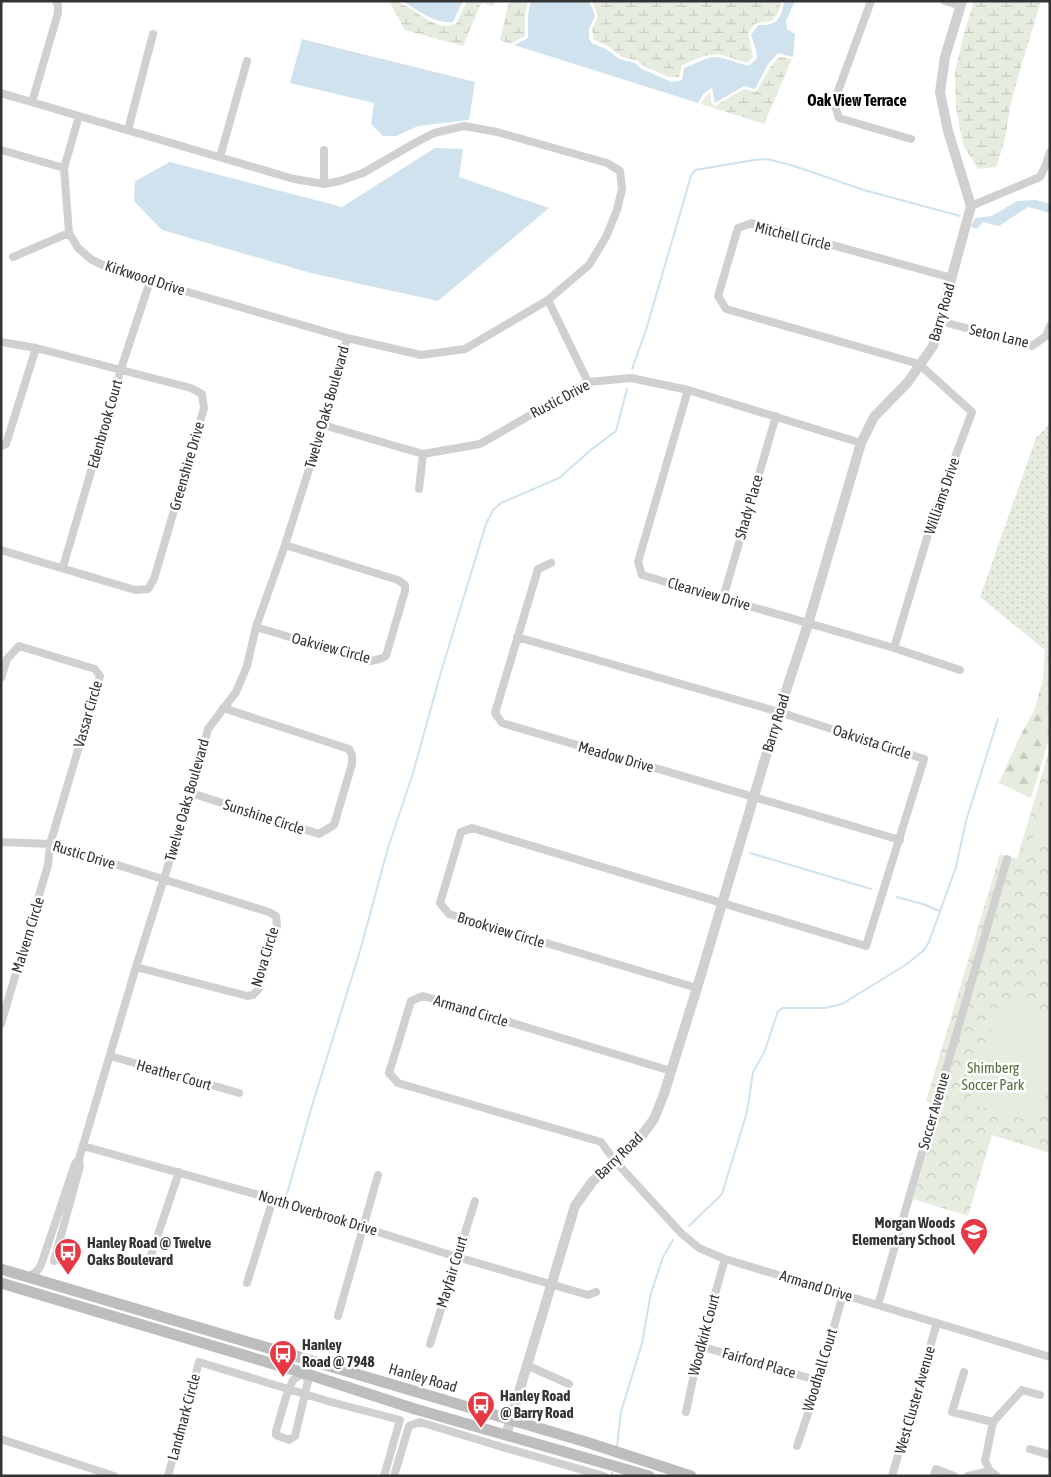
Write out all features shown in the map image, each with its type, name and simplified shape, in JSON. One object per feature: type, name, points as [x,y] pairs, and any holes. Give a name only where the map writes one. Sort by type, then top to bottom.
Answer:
[{"type":"main road","name":"Hanley Road","points":[[1,1269],[612,1450],[669,1473],[691,1476]]},
{"type":"main road","name":"Hanley Road","points":[[1,1283],[304,1372],[387,1400],[649,1476]]},
{"type":"main road","points":[[30,1292],[40,1287],[82,1299],[88,1299],[92,1296]]},
{"type":"street","points":[[32,102],[58,13],[56,1]]},
{"type":"street","points":[[871,1],[834,102],[838,118],[911,140]]},
{"type":"street","points":[[945,1],[962,4],[946,57],[940,92],[948,131],[971,206],[1040,177],[1048,168],[1050,152]]},
{"type":"street","points":[[128,130],[153,34]]},
{"type":"street","points":[[220,157],[247,61]]},
{"type":"street","name":"Twelve Oaks Boulevard","points":[[1,93],[294,179],[324,184],[363,173],[434,133],[464,126],[497,132],[607,164],[620,171],[622,189],[617,210],[606,237],[589,265],[548,300],[465,349],[421,355],[347,338],[323,425],[285,546],[256,627],[247,666],[236,692],[208,729],[191,793],[136,967],[79,1159],[75,1164],[41,1265],[37,1271],[28,1276]]},
{"type":"street","points":[[13,257],[69,233],[64,168],[79,116]]},
{"type":"street","points":[[1,150],[64,168]]},
{"type":"street","points":[[324,150],[324,184]]},
{"type":"street","name":"Barry Road","points":[[506,1435],[575,1206],[592,1182],[636,1143],[654,1119],[664,1094],[779,712],[808,624],[861,443],[874,417],[908,382],[933,346],[971,206]]},
{"type":"street","name":"Mitchell Circle","points":[[919,364],[726,309],[718,296],[738,228],[752,223],[952,278]]},
{"type":"street","name":"Kirkwood Drive","points":[[69,233],[78,248],[92,260],[116,271],[347,338]]},
{"type":"street","name":"Edenbrook Court","points":[[63,567],[121,368],[150,281]]},
{"type":"street","points":[[548,300],[588,382]]},
{"type":"street","name":"Seton Lane","points":[[940,321],[1032,346],[1046,336],[1050,326]]},
{"type":"street","name":"Greenshire Drive","points":[[1,342],[36,348],[121,368],[191,388],[202,394],[204,408],[154,578],[148,589],[135,590],[1,550]]},
{"type":"street","points":[[1,446],[6,444],[36,348]]},
{"type":"street","name":"Williams Drive","points":[[894,648],[935,511],[972,412],[919,364]]},
{"type":"street","name":"Rustic Drive","points":[[323,425],[423,454],[480,444],[588,382],[631,378],[688,390],[861,443]]},
{"type":"street","name":"Clearview Drive","points":[[688,390],[638,562],[642,575],[894,648],[960,670]]},
{"type":"street","name":"Shady Place","points":[[722,598],[776,416]]},
{"type":"street","points":[[419,489],[423,454]]},
{"type":"street","name":"Oakview Circle","points":[[256,627],[370,661],[386,656],[405,591],[404,585],[398,580],[285,546]]},
{"type":"street","name":"Meadow Drive","points":[[551,563],[538,569],[495,713],[502,723],[900,840]]},
{"type":"street","name":"Oakvista Circle","points":[[517,638],[779,712],[924,759],[866,946],[722,901]]},
{"type":"street","name":"Vassar Circle","points":[[1,678],[7,658],[19,646],[95,669],[100,676],[50,844]]},
{"type":"street","name":"Sunshine Circle","points":[[191,793],[319,834],[334,825],[352,764],[352,755],[348,749],[223,708]]},
{"type":"street","name":"Brookview Circle","points":[[697,988],[449,914],[440,903],[462,832],[472,828],[722,901]]},
{"type":"street","name":"Rustic Drive","points":[[1,842],[50,844],[164,880]]},
{"type":"street","name":"Malvern Circle","points":[[1,1024],[48,865],[50,844]]},
{"type":"street","name":"Soccer Avenue","points":[[878,1305],[1007,859]]},
{"type":"street","name":"Nova Circle","points":[[136,967],[247,996],[253,995],[259,989],[277,926],[276,916],[269,912],[164,880]]},
{"type":"street","name":"Armand Circle","points":[[615,1161],[601,1142],[398,1083],[389,1074],[410,1001],[423,996],[671,1071]]},
{"type":"street","name":"Heather Court","points":[[110,1056],[239,1093]]},
{"type":"street","name":"North Overbrook Drive","points":[[83,1146],[273,1199],[457,1257],[588,1295],[596,1292]]},
{"type":"street","name":"Twelve Oaks Boulevard","points":[[54,1261],[80,1166],[79,1159]]},
{"type":"street","name":"Armand Drive","points":[[615,1161],[681,1233],[700,1248],[725,1259],[1050,1357]]},
{"type":"street","points":[[150,1258],[179,1172]]},
{"type":"street","points":[[338,1316],[378,1174]]},
{"type":"street","points":[[247,1283],[273,1199]]},
{"type":"street","name":"Mayfair Court","points":[[430,1344],[474,1201]]},
{"type":"street","points":[[49,1241],[59,1244]]},
{"type":"street","name":"Woodkirk Court","points":[[686,1412],[700,1346],[725,1259]]},
{"type":"street","name":"Woodhall Court","points":[[796,1446],[819,1381],[843,1294]]},
{"type":"street","name":"West Cluster Avenue","points":[[892,1476],[937,1323]]},
{"type":"street","name":"Fairford Place","points":[[700,1346],[819,1381]]},
{"type":"street","points":[[304,1372],[308,1382],[296,1436],[289,1440],[279,1437],[276,1435],[276,1431],[293,1380],[304,1372],[308,1360]]},
{"type":"street","name":"Landmark Circle","points":[[168,1476],[200,1362],[331,1402],[400,1420],[384,1476]]},
{"type":"street","points":[[526,1364],[569,1384]]},
{"type":"street","points":[[964,1372],[952,1412],[993,1422]]},
{"type":"street","points":[[997,1476],[990,1471],[986,1461],[993,1422],[1022,1390],[1040,1395]]},
{"type":"street","points":[[394,1476],[409,1426],[420,1422],[604,1476]]},
{"type":"street","points":[[502,1447],[506,1435]]},
{"type":"street","points":[[1,1439],[114,1476]]},
{"type":"street","points":[[1030,1450],[1050,1455]]},
{"type":"street","points":[[934,1476],[936,1469],[954,1476]]},
{"type":"street","points":[[968,1476],[990,1471]]},
{"type":"green space","points":[[389,1],[398,2],[438,25],[447,26],[456,24],[467,1],[495,1],[493,6],[481,3],[463,46],[405,30]]},
{"type":"green space","points":[[509,1],[528,2],[525,14],[525,36],[511,44],[500,40]]},
{"type":"green space","points":[[592,1],[781,1],[779,11],[772,21],[756,23],[748,33],[753,56],[748,63],[718,54],[704,56],[682,65],[679,77],[668,77],[644,66],[636,60],[622,57],[608,46],[594,40],[592,29],[598,16]]},
{"type":"green space","points":[[974,1],[1041,1],[1011,103],[1004,143],[996,167],[978,169],[963,145],[956,108],[955,72]]},
{"type":"green space","points":[[779,57],[792,59],[764,124],[701,104],[710,93],[712,104],[715,106],[744,89],[756,92],[771,66]]},
{"type":"green space","points":[[1050,424],[1050,635],[1046,635],[1045,650],[980,597],[1036,438]]},
{"type":"green space","points":[[1046,635],[1050,635],[1050,736],[1031,798],[999,783],[1018,740],[1035,709],[1043,678]]},
{"type":"green space","name":"Shimberg Soccer Park","points":[[1050,748],[1050,1153],[992,1135],[968,1216],[913,1199],[941,1106],[926,1101],[1000,854],[1017,859]]},
{"type":"green space","points":[[1047,789],[1050,790],[1050,849],[1031,843]]},
{"type":"green space","points":[[1001,997],[1050,1012],[1050,1080],[1037,1123],[968,1103]]},
{"type":"water","points":[[403,1],[463,1],[453,22],[446,22],[433,19]]},
{"type":"water","points":[[531,1],[588,1],[595,16],[589,29],[589,39],[592,43],[606,49],[620,59],[635,63],[642,69],[672,82],[682,80],[684,68],[710,58],[718,57],[749,66],[757,58],[751,35],[758,25],[774,23],[780,17],[784,1],[795,1],[786,21],[787,29],[795,34],[793,57],[778,53],[768,64],[755,89],[744,86],[715,103],[712,88],[703,94],[698,103],[514,45],[528,38],[528,14]]},
{"type":"water","points":[[302,39],[475,82],[469,120],[418,126],[396,136],[383,136],[371,124],[374,103],[290,83]]},
{"type":"water","points":[[435,148],[463,149],[459,177],[549,208],[438,301],[311,273],[162,230],[134,201],[135,181],[170,162],[342,207]]},
{"type":"water","points":[[1036,200],[1050,204],[1050,213],[1028,207],[999,226],[983,222],[977,229],[971,227],[975,218],[992,216],[1017,201]]},
{"type":"waterway","points":[[632,369],[646,330],[691,176],[695,170],[767,159],[791,165],[864,190],[960,216]]},
{"type":"waterway","points":[[287,1194],[360,951],[388,848],[413,773],[441,672],[486,524],[493,510],[501,503],[559,478],[616,431],[627,389]]},
{"type":"waterway","points":[[689,1226],[722,1194],[747,1112],[753,1072],[764,1053],[778,1011],[783,1008],[825,1008],[842,1004],[907,964],[924,950],[929,942],[956,867],[966,821],[998,719]]},
{"type":"waterway","points":[[750,853],[871,889]]},
{"type":"waterway","points":[[897,897],[926,905],[939,911]]},
{"type":"waterway","points":[[617,1446],[621,1412],[642,1343],[651,1293],[663,1257],[673,1240]]},
{"type":"place","name":"Morgan Woods Elementary School","points":[[974,1256]]},
{"type":"place","name":"Hanley Road @ Twelve Oaks Boulevard","points":[[68,1276]]},
{"type":"place","name":"Hanley Road @ 7948","points":[[283,1378]]},
{"type":"place","name":"Hanley Road @ Barry Road","points":[[481,1429]]},
{"type":"district","name":"Oak View Terrace","points":[[857,100]]}]
